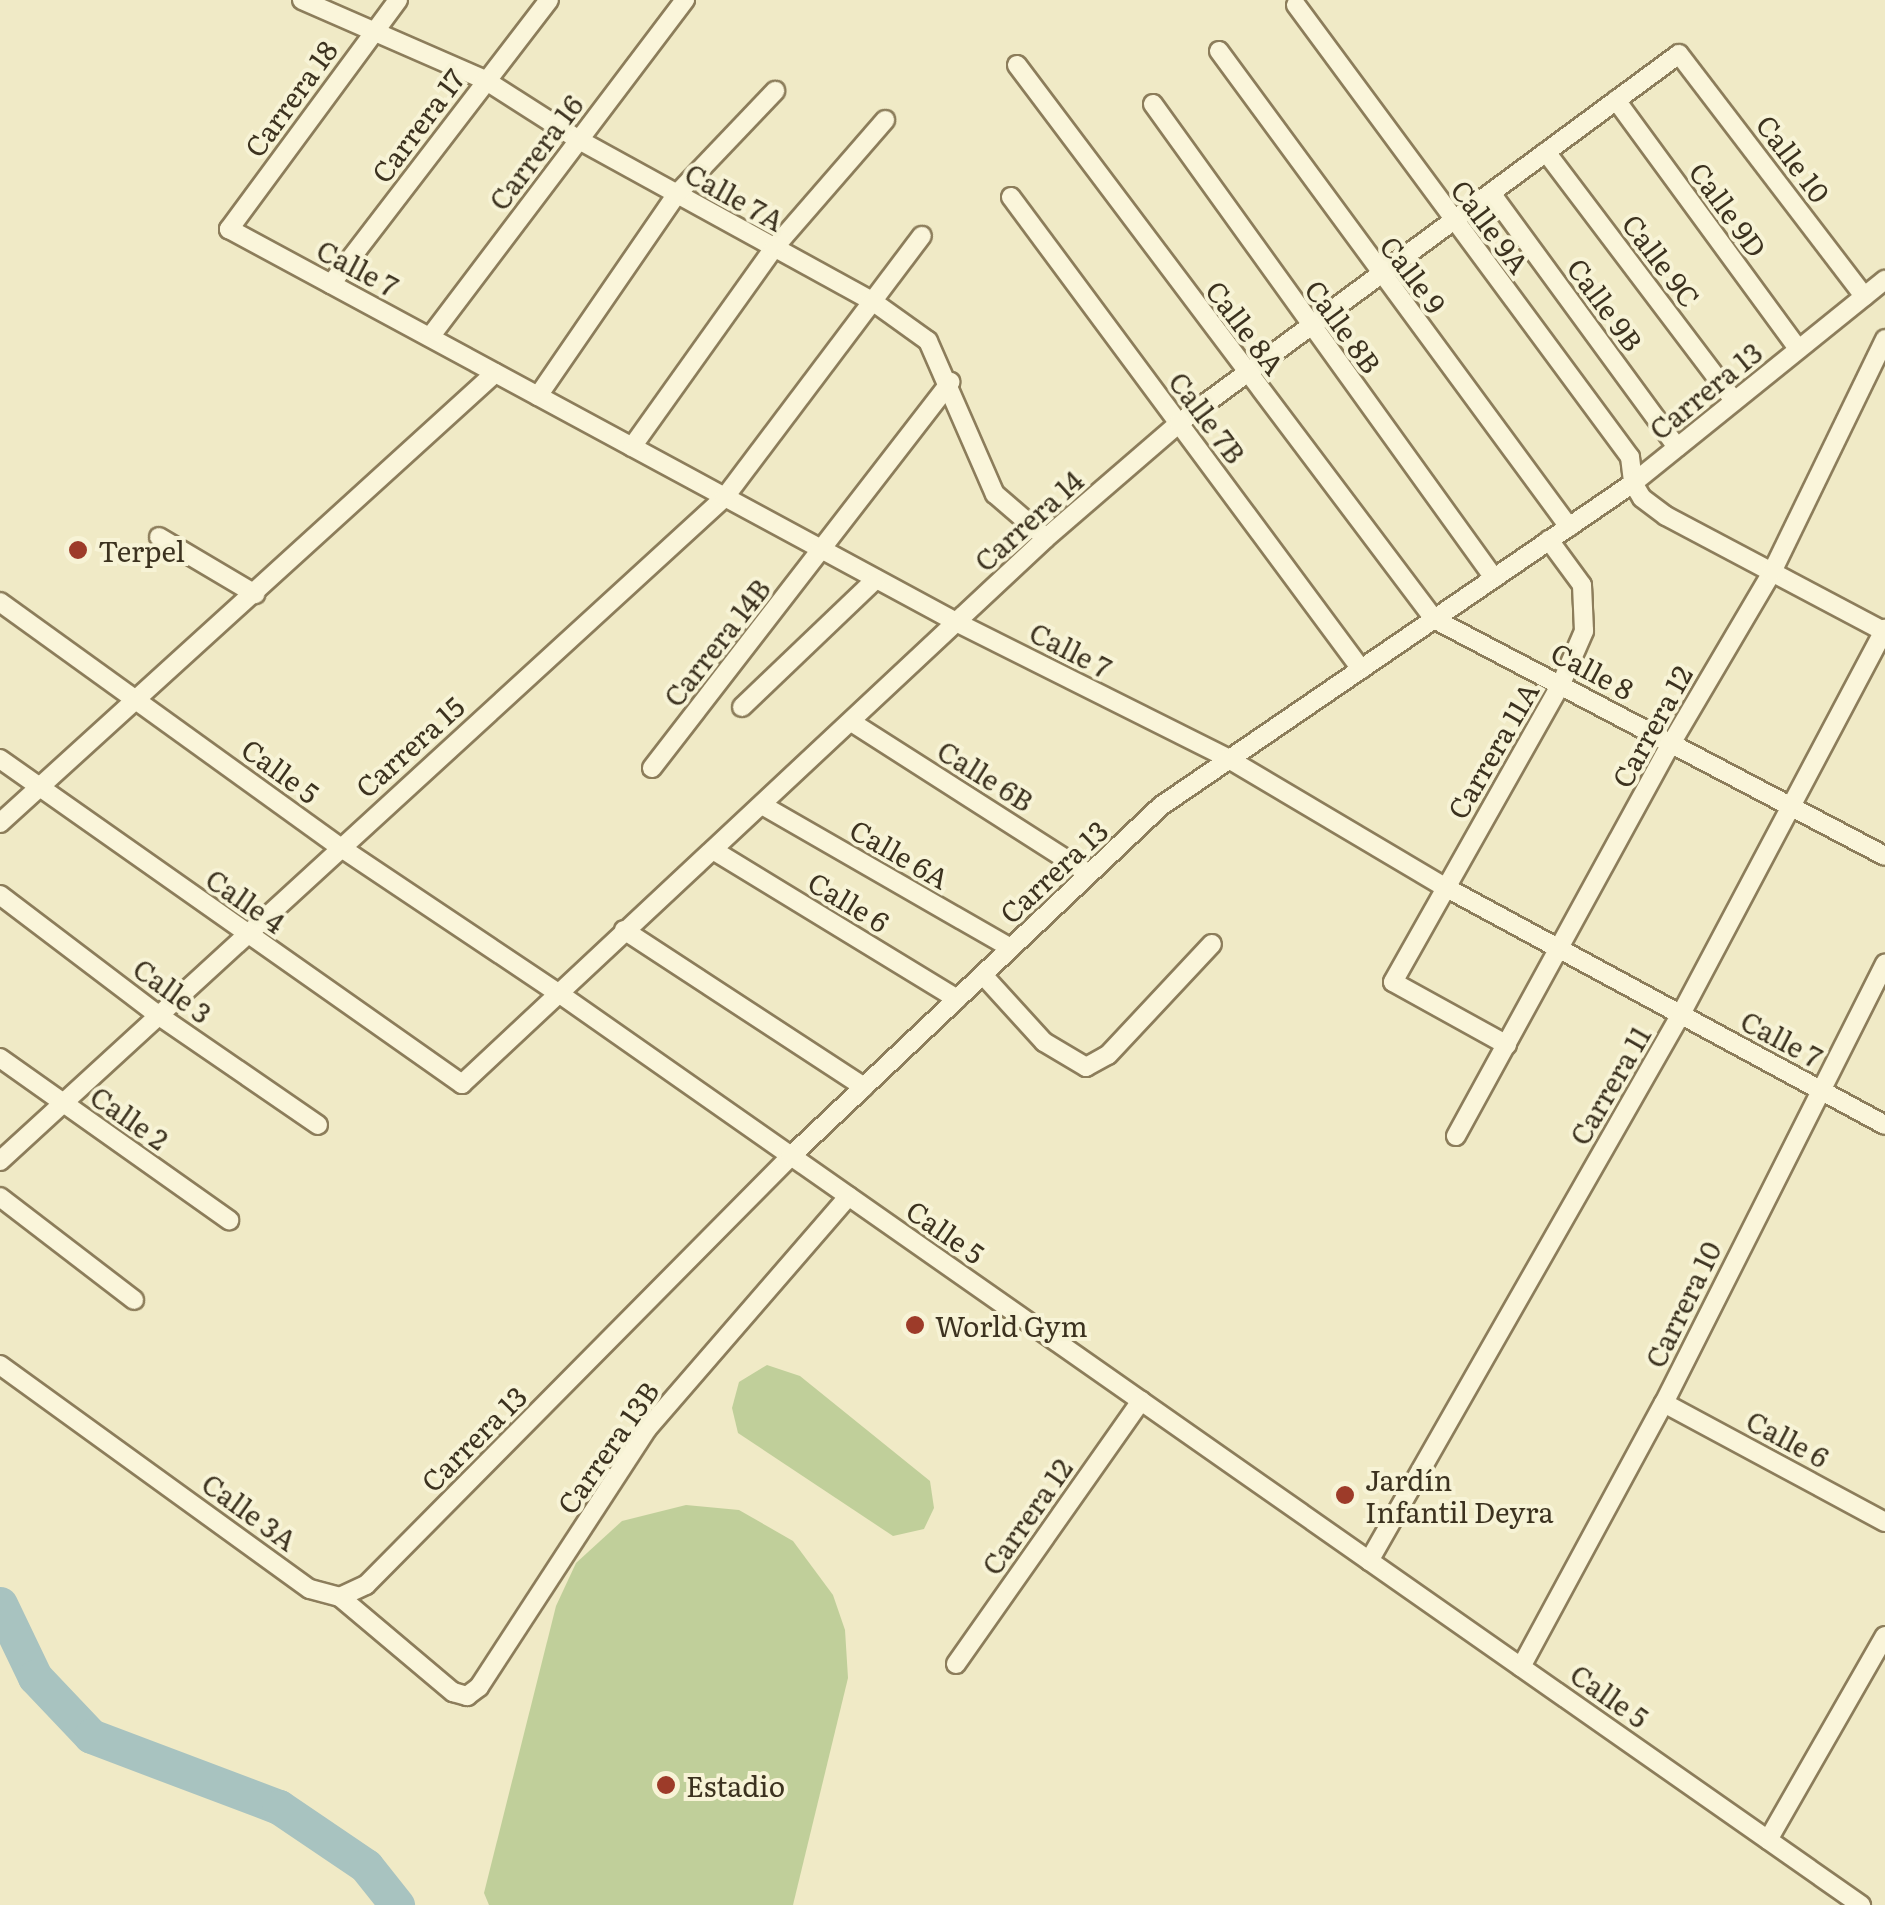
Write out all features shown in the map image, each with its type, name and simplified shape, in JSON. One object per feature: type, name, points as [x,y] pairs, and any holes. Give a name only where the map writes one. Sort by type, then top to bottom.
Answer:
[{"type":"street","name":"Calle 7A","points":[[302,0],[485,80],[676,196],[875,304],[928,341],[950,382],[995,494],[1046,538]]},
{"type":"street","name":"Carrera 18","points":[[229,229],[398,0]]},
{"type":"street","name":"Carrera 17","points":[[331,284],[548,0]]},
{"type":"street","name":"Carrera 16","points":[[430,338],[685,0]]},
{"type":"street","name":"Calle 9A","points":[[1296,4],[1452,221],[1630,457],[1633,483]]},
{"type":"street","name":"Calle 9","points":[[1219,51],[1379,275],[1569,527]]},
{"type":"street","name":"Carrera 14","points":[[462,1084],[1046,538],[1178,423],[1679,54]]},
{"type":"street","name":"Calle 10","points":[[1679,54],[1864,296]]},
{"type":"street","name":"Calle 8A","points":[[1017,66],[1434,619]]},
{"type":"street","points":[[538,396],[676,196],[774,91]]},
{"type":"street","name":"Calle 9D","points":[[1616,100],[1798,349]]},
{"type":"street","name":"Calle 8B","points":[[1153,104],[1494,578]]},
{"type":"street","points":[[632,447],[773,250],[884,120]]},
{"type":"street","name":"Calle 9C","points":[[1546,152],[1734,402]]},
{"type":"street","name":"Calle 9B","points":[[1491,192],[1678,447]]},
{"type":"street","name":"Calle 7B","points":[[1011,197],[1361,669]]},
{"type":"street","name":"Calle 7","points":[[229,229],[958,623],[1229,759],[1445,887],[1885,1125]]},
{"type":"street","points":[[725,497],[875,304],[922,236]]},
{"type":"street","name":"Carrera 13","points":[[340,1597],[366,1585],[791,1156],[1162,806],[1633,483],[1885,280]]},
{"type":"street","name":"Carrera 12","points":[[1456,1136],[1672,742],[1772,572],[1885,339]]},
{"type":"street","points":[[0,823],[495,372]]},
{"type":"street","name":"Carrera 14B","points":[[652,768],[950,382]]},
{"type":"street","points":[[1633,483],[1642,498],[1666,516],[1885,631]]},
{"type":"street","name":"Carrera 15","points":[[0,1161],[725,497]]},
{"type":"street","points":[[159,537],[254,594]]},
{"type":"street","name":"Carrera 11A","points":[[1507,1044],[1393,982],[1562,684],[1584,631],[1586,606],[1582,585],[1549,540]]},
{"type":"street","points":[[742,707],[876,579]]},
{"type":"street","name":"Calle 5","points":[[0,602],[340,847],[557,992],[1861,1905]]},
{"type":"street","name":"Calle 8","points":[[1434,619],[1885,856]]},
{"type":"street","name":"Carrera 11","points":[[1369,1560],[1681,1014],[1885,631]]},
{"type":"street","name":"Calle 6B","points":[[852,723],[1090,874]]},
{"type":"street","name":"Calle 4","points":[[0,759],[462,1084]]},
{"type":"street","name":"Calle 6A","points":[[762,805],[1011,948]]},
{"type":"street","name":"Calle 6","points":[[712,850],[957,999]]},
{"type":"street","name":"Calle 3","points":[[0,895],[158,1015],[318,1125]]},
{"type":"street","points":[[624,930],[864,1087]]},
{"type":"street","points":[[982,975],[1044,1042],[1086,1067],[1108,1054],[1212,944]]},
{"type":"street","name":"Carrera 10","points":[[1520,1667],[1664,1402],[1885,962]]},
{"type":"street","name":"Calle 2","points":[[0,1058],[229,1220]]},
{"type":"street","name":"Carrera 13B","points":[[467,1696],[479,1687],[648,1428],[848,1196]]},
{"type":"street","points":[[0,1197],[134,1300]]},
{"type":"street","name":"Calle 3A","points":[[0,1365],[310,1589],[340,1597],[453,1692],[467,1696]]},
{"type":"street","name":"Carrera 12","points":[[956,1664],[1141,1401]]},
{"type":"street","name":"Calle 6","points":[[1664,1402],[1885,1522]]},
{"type":"street","points":[[1768,1840],[1885,1636]]},
{"type":"green space","points":[[767,1365],[800,1376],[930,1481],[934,1508],[924,1529],[893,1536],[738,1433],[732,1408],[739,1382]]},
{"type":"green space","name":"Estadio","points":[[686,1505],[739,1510],[793,1541],[833,1595],[845,1630],[848,1678],[793,1905],[489,1905],[484,1893],[556,1606],[576,1563],[622,1521]]},
{"type":"waterway","points":[[0,1604],[35,1677],[91,1736],[279,1807],[366,1866],[397,1905]]},
{"type":"place","name":"Terpel","points":[[78,550]]},
{"type":"place","name":"World Gym","points":[[915,1325]]},
{"type":"place","name":"Jardín Infantil Deyra","points":[[1345,1495]]},
{"type":"place","name":"Estadio","points":[[666,1785]]}]
